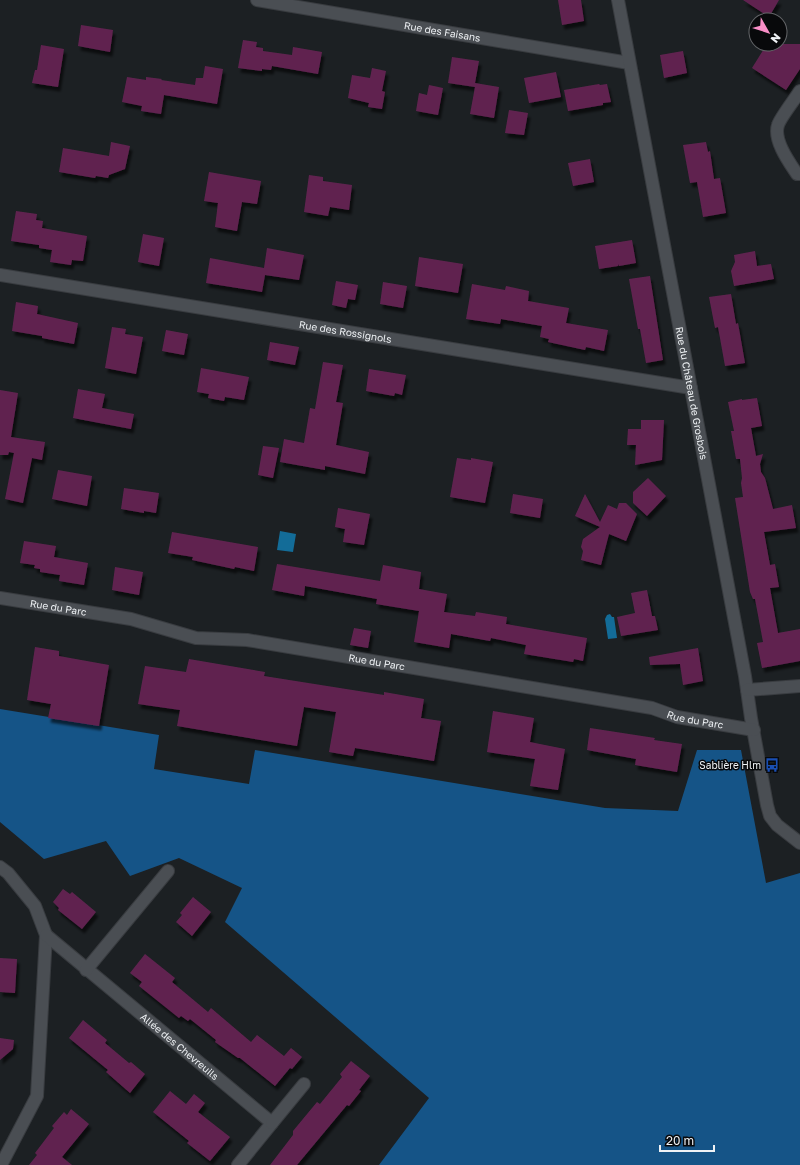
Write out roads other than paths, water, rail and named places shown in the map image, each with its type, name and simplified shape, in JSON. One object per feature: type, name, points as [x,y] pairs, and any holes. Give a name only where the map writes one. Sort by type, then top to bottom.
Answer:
[{"type":"street","name":"Rue des Faisans","points":[[257,0],[629,63]]},
{"type":"street","name":"Rue du Château de Grosbois","points":[[618,0],[747,690],[763,787],[770,816],[777,825],[800,843]]},
{"type":"street","points":[[800,91],[778,126],[778,137],[785,157],[796,174],[800,174]]},
{"type":"street","name":"Rue des Rossignols","points":[[0,275],[691,388]]},
{"type":"street","name":"Rue du Parc","points":[[0,598],[131,619],[196,638],[247,640],[652,708],[677,717],[754,730]]},
{"type":"street","points":[[747,690],[800,686]]},
{"type":"street","name":"Allée des Chevreuils","points":[[0,867],[8,873],[35,906],[46,935],[36,1096],[1,1165]]},
{"type":"street","points":[[86,970],[168,871]]},
{"type":"street","name":"Allée des Chevreuils","points":[[46,935],[86,970],[272,1123]]},
{"type":"street","points":[[238,1165],[304,1084]]},
{"type":"place","name":"Sablière Hlm","points":[[772,765]]}]
